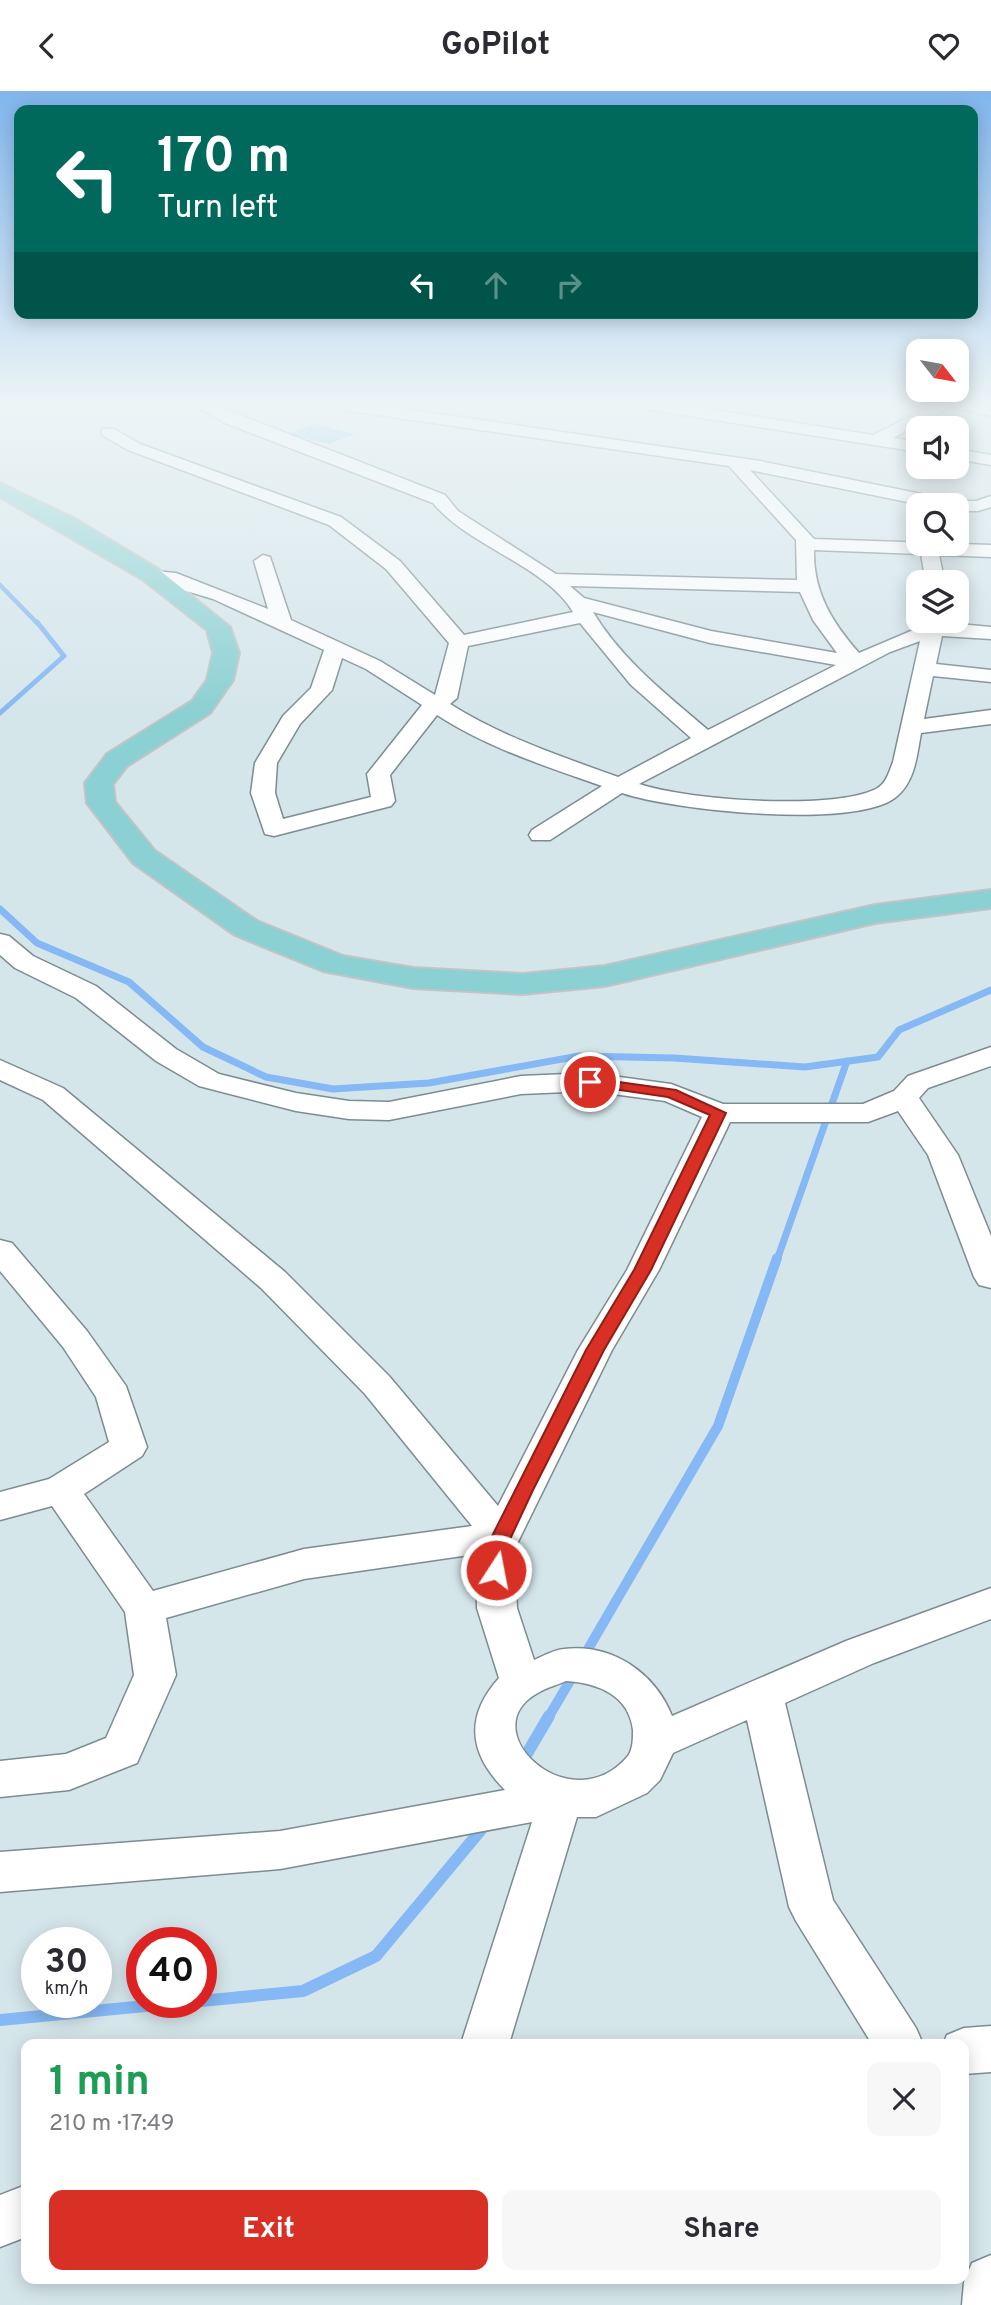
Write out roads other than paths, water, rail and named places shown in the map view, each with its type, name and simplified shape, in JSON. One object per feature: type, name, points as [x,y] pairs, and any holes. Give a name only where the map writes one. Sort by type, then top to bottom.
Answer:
[{"type":"main road","points":[[36,508],[150,574],[218,627],[226,653],[220,680],[201,707],[117,761],[99,783],[101,803],[144,857],[246,928],[335,964],[413,978],[523,984],[605,976],[875,914],[991,899]]},
{"type":"street","points":[[301,508],[335,521],[393,565],[459,642]]},
{"type":"street","points":[[447,508],[452,515],[505,547],[551,580],[581,609],[596,634],[638,681],[706,739]]},
{"type":"street","points":[[778,508],[805,539],[803,569],[817,616],[856,662]]},
{"type":"street","points":[[805,544],[906,546]]},
{"type":"street","points":[[969,549],[991,551]]},
{"type":"street","points":[[263,561],[282,624]]},
{"type":"street","points":[[150,574],[191,584],[373,665],[393,681],[435,703],[469,726],[525,752],[655,797],[752,807],[816,807],[863,801],[887,793],[898,780],[933,633]]},
{"type":"street","points":[[551,580],[808,586]]},
{"type":"street","points":[[459,642],[581,609],[710,637],[856,662]]},
{"type":"street","points":[[969,630],[991,633]]},
{"type":"street","points":[[541,835],[618,786],[856,662],[918,633]]},
{"type":"street","points":[[335,647],[321,690],[291,721],[266,763],[263,793],[274,829],[383,801],[379,774],[435,703],[446,698],[459,642]]},
{"type":"street","points":[[923,669],[991,675]]},
{"type":"street","points":[[911,730],[939,722],[991,717]]},
{"type":"street","points":[[0,942],[24,962],[86,992],[166,1055],[209,1080],[296,1102],[389,1111],[521,1085],[590,1082],[671,1093],[719,1113],[868,1113],[904,1097],[918,1082],[991,1056]]},
{"type":"street","points":[[0,1069],[53,1094],[273,1280],[377,1385],[502,1536]]},
{"type":"street","points":[[904,1097],[943,1155],[991,1277]]},
{"type":"street","points":[[520,1681],[497,1608],[495,1550],[595,1350],[643,1270],[719,1113]]},
{"type":"street","points":[[0,1251],[75,1339],[113,1395],[129,1447],[61,1490],[0,1507]]},
{"type":"street","points":[[0,1779],[69,1772],[122,1750],[155,1675],[144,1609],[61,1490]]},
{"type":"street","points":[[144,1609],[304,1564],[502,1536]]},
{"type":"street","points":[[655,1742],[762,1693],[991,1603]]},
{"type":"street","points":[[0,1873],[280,1850],[561,1798],[587,1798],[634,1780],[648,1762],[655,1742],[654,1721],[646,1702],[631,1685],[611,1673],[587,1666],[564,1665],[540,1670],[520,1681],[504,1697],[495,1716],[494,1738],[500,1758],[515,1776],[561,1798]]},
{"type":"street","points":[[762,1693],[812,1907],[896,2039]]},
{"type":"street","points":[[487,2039],[561,1798]]},
{"type":"street","points":[[969,2051],[991,2049]]},
{"type":"street","points":[[0,2221],[21,2213]]},
{"type":"street","points":[[989,2305],[991,2282]]},
{"type":"waterway","points":[[0,585],[38,624]]},
{"type":"waterway","points":[[0,713],[64,656],[37,622]]},
{"type":"waterway","points":[[0,909],[37,943],[129,982],[203,1047],[266,1077],[333,1089],[429,1083],[579,1056],[674,1058],[805,1067],[847,1061]]},
{"type":"waterway","points":[[847,1061],[878,1057],[899,1030],[991,990]]},
{"type":"waterway","points":[[777,1260],[847,1061]]},
{"type":"waterway","points":[[584,1656],[718,1426],[777,1258]]},
{"type":"waterway","points":[[548,1718],[574,1674]]},
{"type":"waterway","points":[[522,1762],[549,1716]]},
{"type":"waterway","points":[[217,1999],[303,1991],[376,1956],[485,1825]]},
{"type":"waterway","points":[[0,2020],[126,2008]]}]
